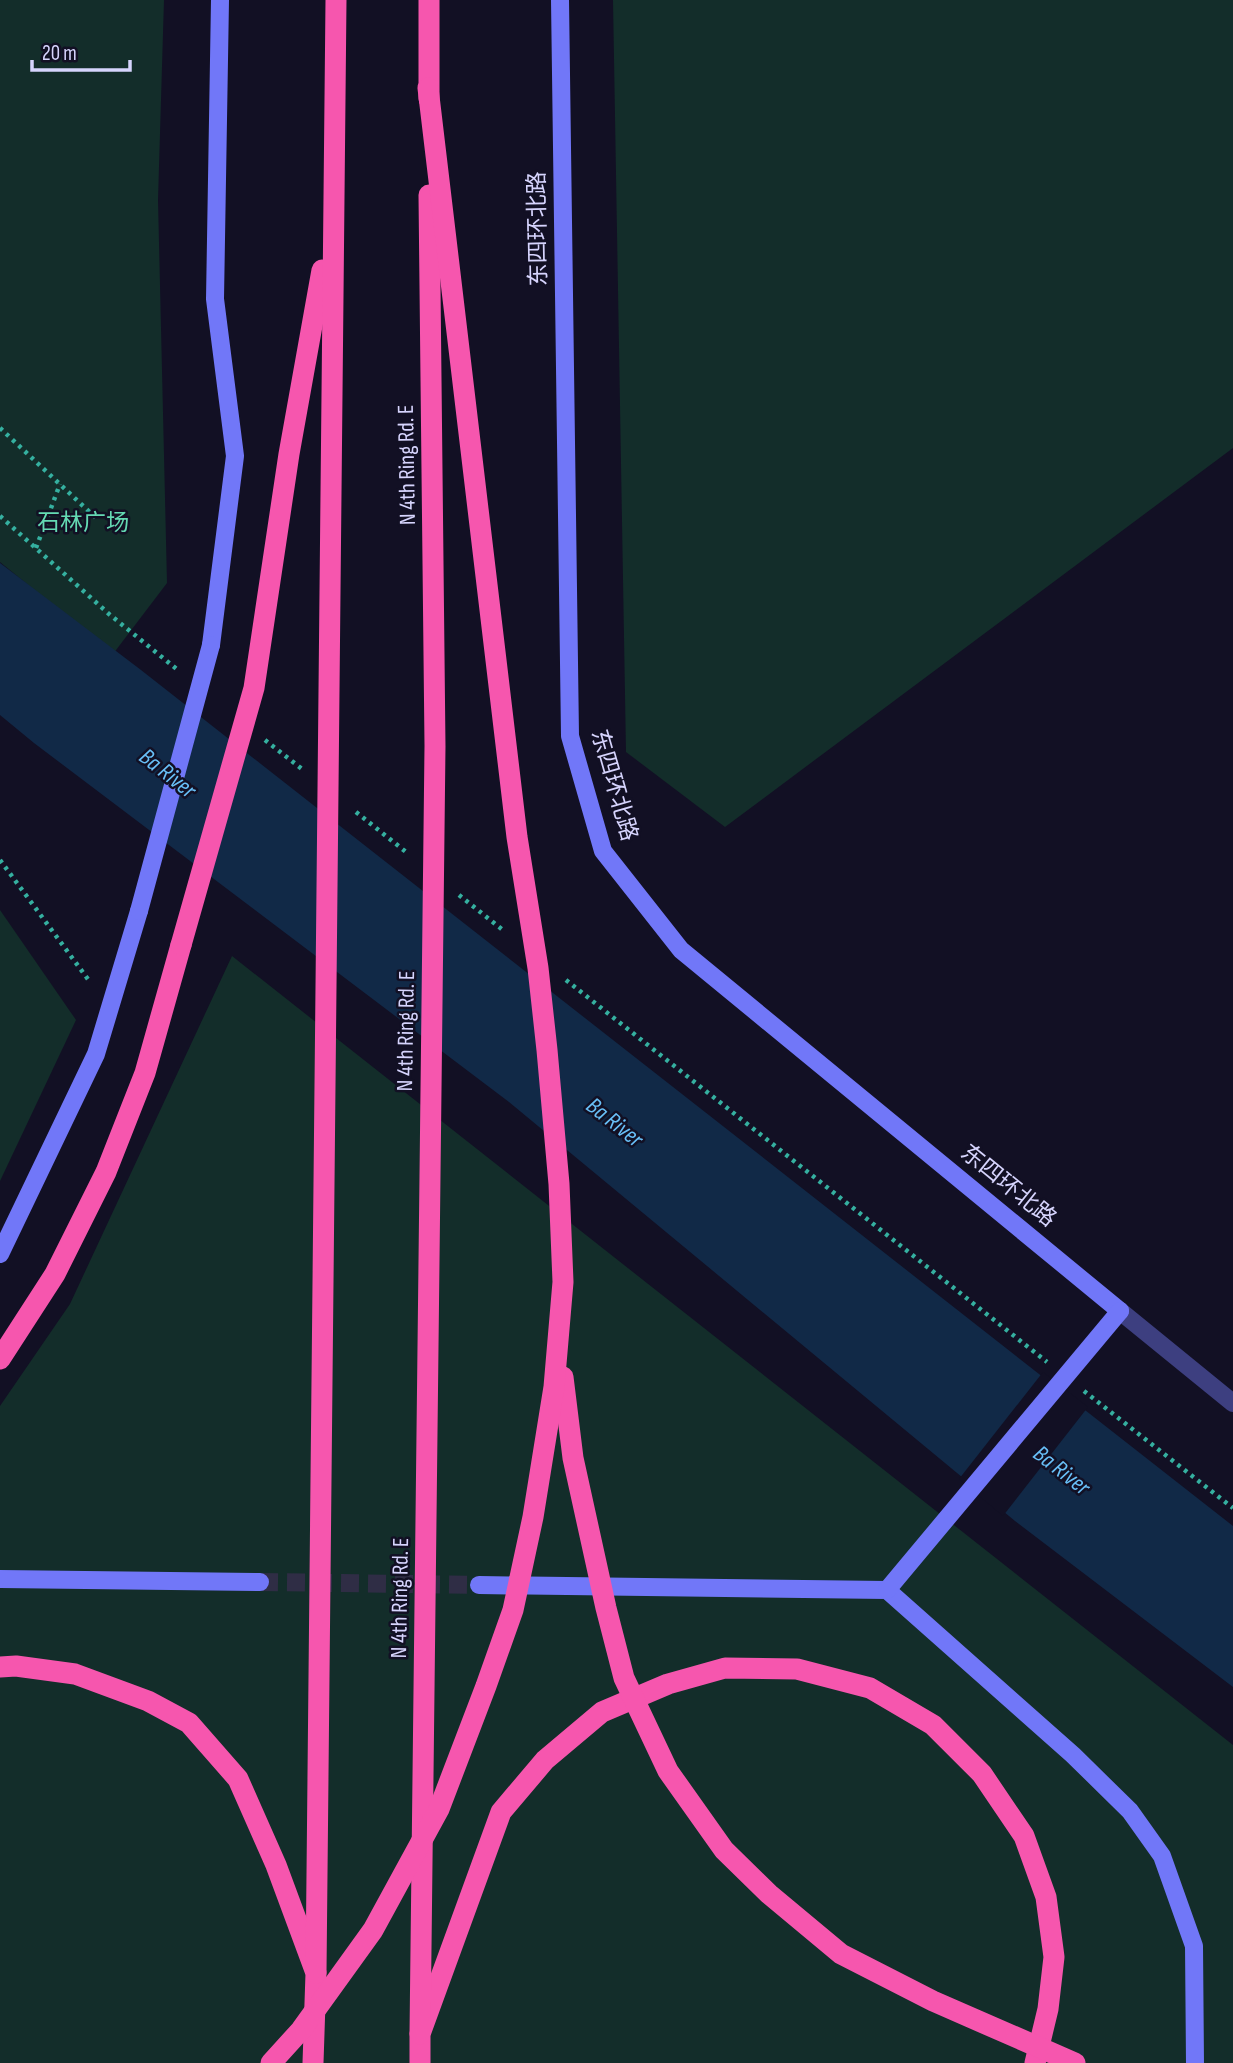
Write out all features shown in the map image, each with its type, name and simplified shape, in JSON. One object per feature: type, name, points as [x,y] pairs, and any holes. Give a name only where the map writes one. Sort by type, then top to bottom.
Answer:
[{"type":"highway","points":[[313,2063],[336,0]]},
{"type":"highway","name":"N 4th Ring Rd. E","points":[[420,2063],[435,746],[429,0]]},
{"type":"highway","points":[[271,2063],[301,2030],[373,1930],[439,1809],[513,1609],[533,1517],[552,1400],[558,1335],[563,1268],[559,1184],[547,1050],[538,968],[517,837],[428,88]]},
{"type":"highway","points":[[0,1359],[55,1274],[106,1172],[145,1073],[254,688],[289,454],[332,213]]},
{"type":"highway","points":[[558,1335],[573,1458],[624,1678],[668,1770],[724,1850],[769,1894],[841,1954],[933,2001],[1075,2063]]},
{"type":"highway","points":[[0,1667],[16,1666],[75,1674],[148,1701],[189,1723],[238,1779],[276,1865],[316,1973]]},
{"type":"highway","points":[[420,2034],[501,1812],[545,1760],[602,1712],[668,1684],[725,1668],[797,1669],[870,1688],[933,1725],[982,1774],[1024,1836],[1046,1897],[1054,1957],[1048,2009],[1035,2063]]},
{"type":"street","points":[[0,1254],[96,1054],[139,911],[211,645],[235,456],[215,299],[220,0]]},
{"type":"street","name":"东四环北路","points":[[560,0],[570,736],[603,851],[681,950],[1120,1311]]},
{"type":"street","points":[[887,1590],[1120,1311],[1233,1403]]},
{"type":"street","points":[[0,1579],[260,1582]]},
{"type":"street","points":[[480,1585],[887,1590],[1083,1765],[1130,1811],[1162,1856],[1194,1946],[1195,2063]]},
{"type":"path","points":[[0,428],[97,519]]},
{"type":"path","points":[[36,548],[60,484]]},
{"type":"path","points":[[0,516],[109,614],[185,675]]},
{"type":"path","points":[[260,735],[303,770]]},
{"type":"path","points":[[347,804],[411,856]]},
{"type":"path","points":[[0,860],[110,1008]]},
{"type":"path","points":[[454,891],[508,934]]},
{"type":"path","points":[[562,977],[1049,1363]]},
{"type":"path","points":[[1081,1389],[1233,1508]]},
{"type":"green space","name":"石林广场","points":[[0,0],[164,0],[158,200],[167,583],[113,654],[0,562]]},
{"type":"green space","points":[[613,0],[1233,0],[1233,448],[725,827],[626,752]]},
{"type":"green space","points":[[0,910],[76,1020],[0,1181]]},
{"type":"green space","points":[[232,956],[1233,1745],[1233,2063],[0,2063],[0,1406],[70,1304]]},
{"type":"water","name":"Ba River","points":[[0,563],[141,670],[1233,1526],[1233,1687],[1015,1521],[509,1102],[0,715]]},
{"type":"pier","points":[[1043,1372],[1088,1407],[1003,1516],[959,1479]]},
{"type":"tunnel","points":[[260,1582],[479,1585]]}]
